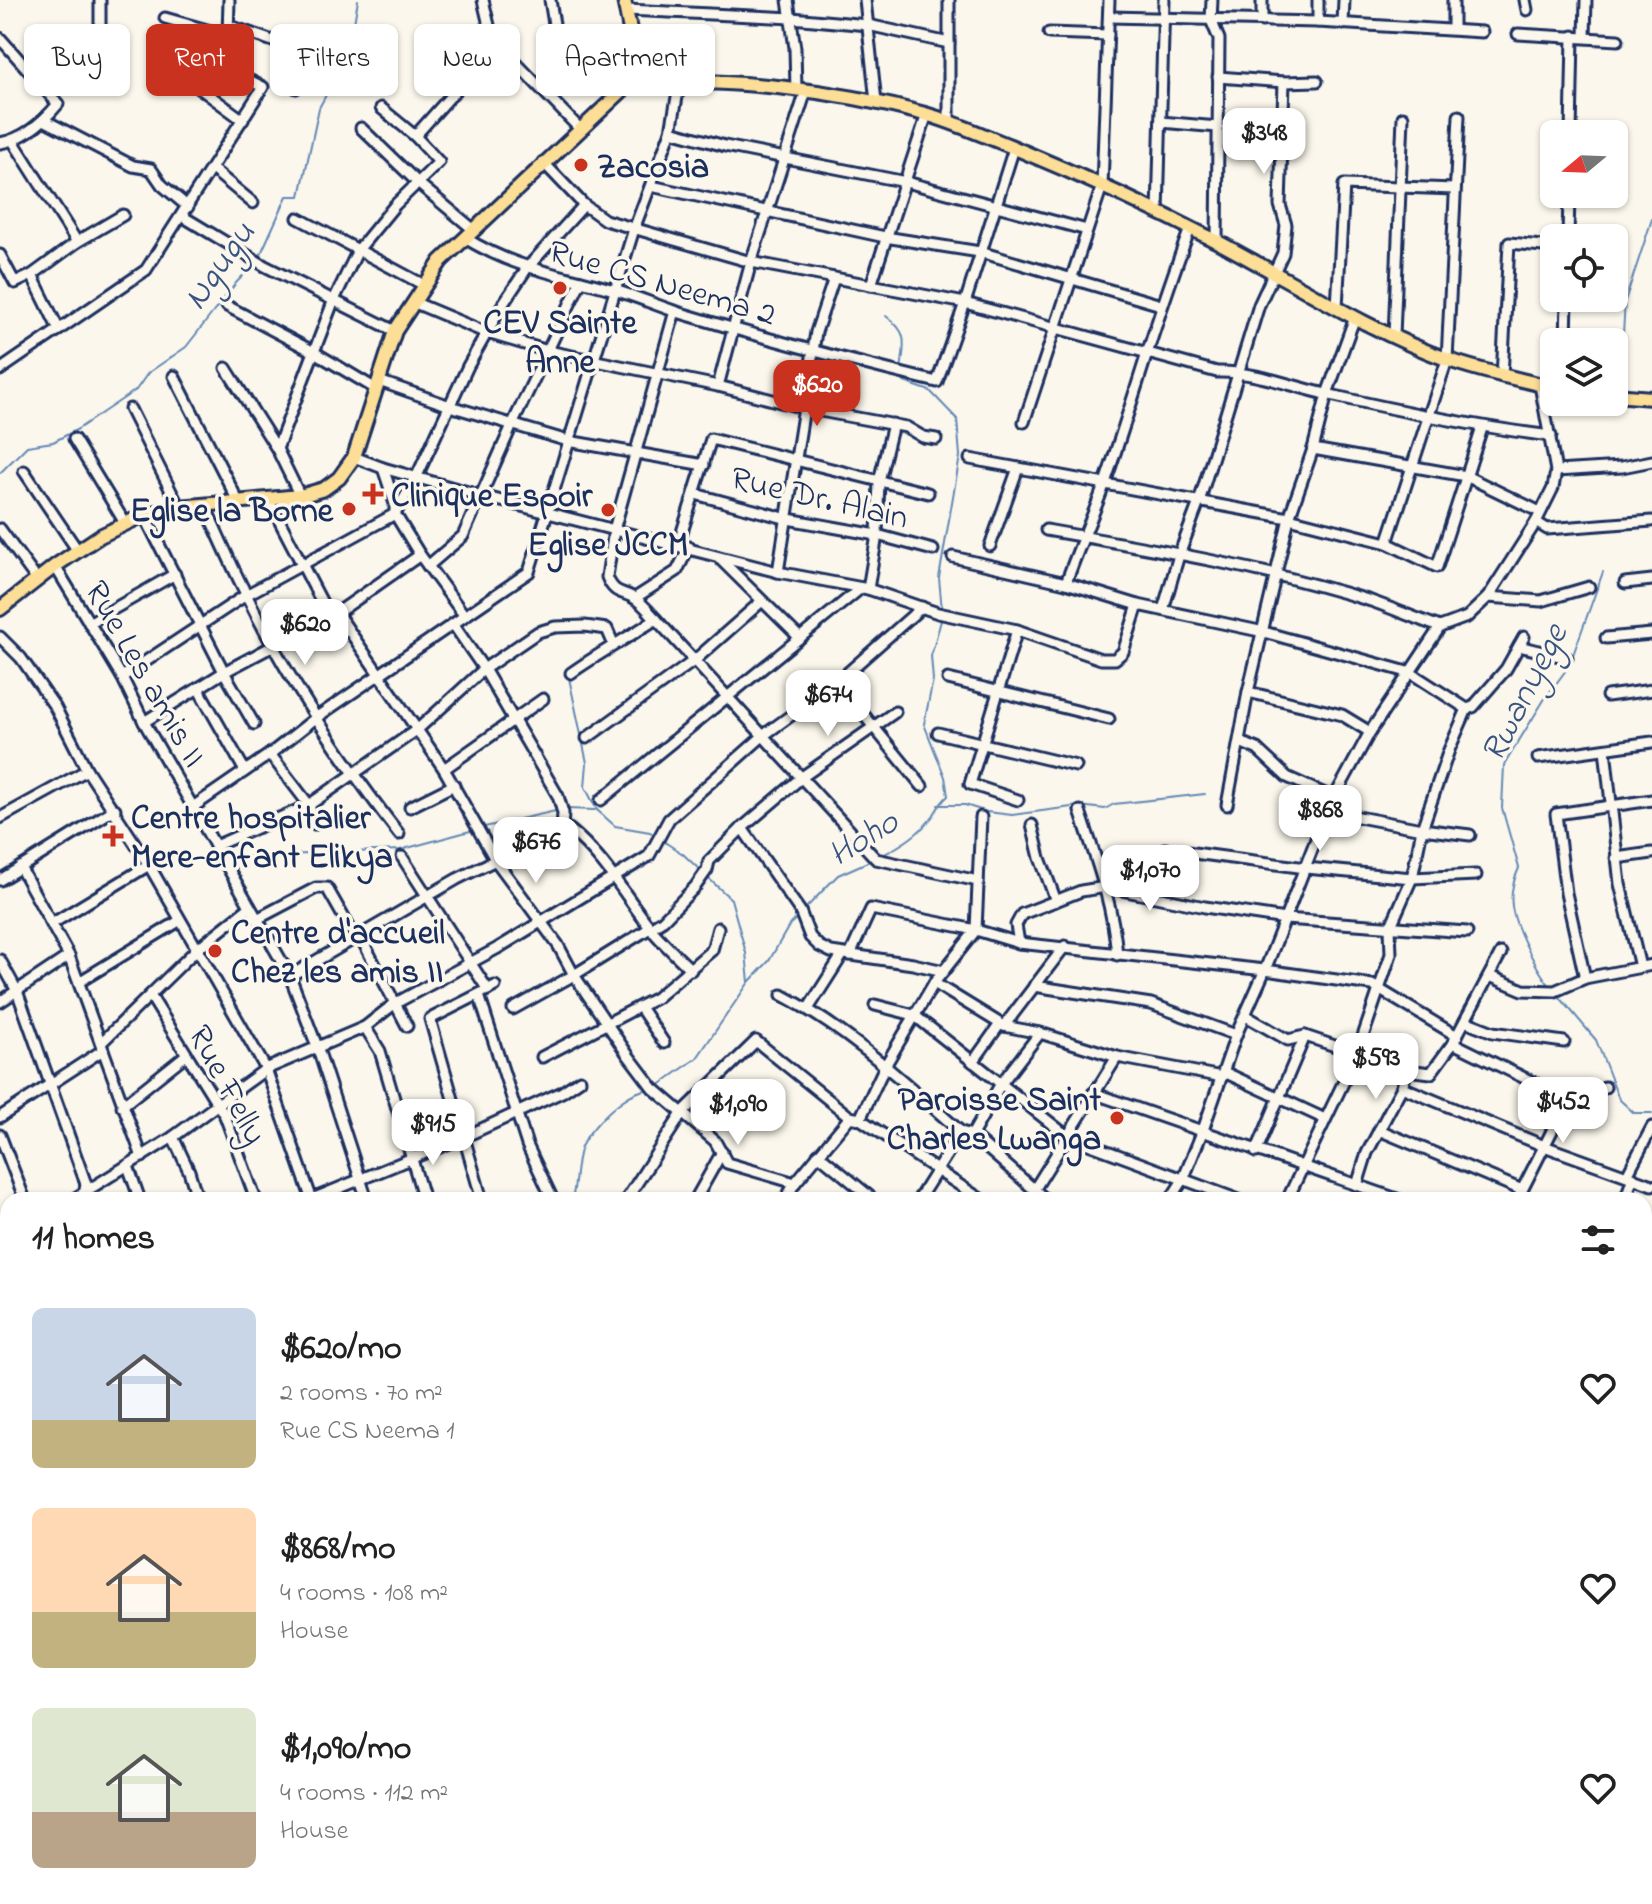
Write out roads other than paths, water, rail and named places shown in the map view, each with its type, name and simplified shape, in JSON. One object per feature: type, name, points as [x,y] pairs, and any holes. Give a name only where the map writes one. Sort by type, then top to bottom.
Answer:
[{"type":"main road","points":[[715,83],[876,102],[949,122],[1076,172],[1217,242],[1355,317],[1447,360],[1540,385]]},
{"type":"main road","points":[[0,609],[55,566],[125,523],[144,515],[179,507],[300,496],[324,489],[339,478],[354,457],[395,331],[441,261],[616,96]]},
{"type":"main road","points":[[1628,396],[1652,398]]},
{"type":"street","points":[[100,0],[100,24]]},
{"type":"street","points":[[229,0],[229,24]]},
{"type":"street","points":[[483,0],[489,24]]},
{"type":"street","points":[[550,0],[554,24]]},
{"type":"street","points":[[718,386],[751,262],[786,157],[801,91],[788,0]]},
{"type":"street","points":[[865,0],[876,102]]},
{"type":"street","points":[[949,0],[949,122]]},
{"type":"street","points":[[1024,422],[1102,186],[1109,0]]},
{"type":"street","points":[[1158,213],[1164,0]]},
{"type":"street","points":[[1212,0],[1211,20],[1219,39],[1217,242]]},
{"type":"street","points":[[1262,0],[1262,21]]},
{"type":"street","points":[[1318,0],[1318,22]]},
{"type":"street","points":[[1343,24],[1344,0]]},
{"type":"street","points":[[1453,0],[1453,29]]},
{"type":"street","points":[[1585,37],[1586,0]]},
{"type":"street","points":[[625,5],[868,25],[949,43]]},
{"type":"street","points":[[1110,17],[1318,22],[1482,32]]},
{"type":"street","points":[[165,18],[195,24]]},
{"type":"street","points":[[1049,33],[1108,35]]},
{"type":"street","points":[[1518,34],[1618,40]]},
{"type":"street","points":[[1571,120],[1573,36]]},
{"type":"street","points":[[0,38],[58,104],[44,120],[13,141],[0,143]]},
{"type":"street","points":[[520,68],[580,129]]},
{"type":"street","points":[[1218,77],[1317,81]]},
{"type":"street","points":[[1163,610],[1259,305],[1283,253],[1286,225],[1280,205],[1284,82]]},
{"type":"street","points":[[0,370],[146,270],[263,87],[254,83]]},
{"type":"street","points":[[210,96],[243,120]]},
{"type":"street","points":[[415,136],[451,96]]},
{"type":"street","points":[[193,807],[317,717],[529,572],[634,229],[671,131],[677,96]]},
{"type":"street","points":[[277,449],[333,302],[358,250],[384,217],[439,162],[415,136],[381,108]]},
{"type":"street","points":[[871,285],[927,114]]},
{"type":"street","points":[[1387,543],[1447,360],[1459,116]]},
{"type":"street","points":[[1394,336],[1403,117]]},
{"type":"street","points":[[44,120],[133,166],[151,169],[162,185],[188,207]]},
{"type":"street","points":[[1161,122],[1218,127]]},
{"type":"street","name":"Rue CS Neema 2","points":[[361,128],[490,254],[527,268],[615,290],[813,352],[937,382],[965,303]]},
{"type":"street","points":[[671,131],[725,146],[906,182],[1087,230]]},
{"type":"street","points":[[13,141],[77,242]]},
{"type":"street","points":[[965,303],[1014,148]]},
{"type":"street","points":[[543,162],[584,205],[605,220],[751,262],[965,303],[1217,372],[1237,371],[1482,428],[1551,436]]},
{"type":"street","points":[[212,169],[253,203]]},
{"type":"street","points":[[1337,307],[1344,185],[1455,189]]},
{"type":"street","points":[[651,186],[885,237],[980,252],[1161,305]]},
{"type":"street","points":[[122,677],[246,595],[395,514],[416,478],[468,366],[487,333],[527,268],[584,205]]},
{"type":"street","points":[[0,255],[15,283],[123,215]]},
{"type":"street","points":[[182,216],[252,259],[395,331]]},
{"type":"street","points":[[298,218],[424,285]]},
{"type":"street","points":[[1066,583],[1105,483],[1161,305],[1190,229]]},
{"type":"street","points":[[1502,377],[1509,243],[1540,246]]},
{"type":"street","points":[[32,275],[59,330]]},
{"type":"street","points":[[778,572],[816,332],[834,278]]},
{"type":"street","points":[[428,566],[463,536],[581,281]]},
{"type":"street","points":[[413,302],[487,333],[548,351],[718,386],[804,408],[893,424],[936,439]]},
{"type":"street","points":[[227,306],[377,385],[568,441],[704,465]]},
{"type":"street","points":[[675,311],[614,530],[607,577],[620,595],[635,598],[656,619],[875,858],[978,881]]},
{"type":"street","points":[[1227,805],[1248,692],[1289,518],[1313,449],[1327,394],[1355,317]]},
{"type":"street","points":[[226,368],[277,449],[300,496]]},
{"type":"street","points":[[174,376],[238,501]]},
{"type":"street","points":[[130,409],[179,507]]},
{"type":"street","points":[[1175,1192],[1203,1130],[1236,1035],[1265,970],[1327,811],[1370,732],[1440,627],[1467,617],[1488,597],[1553,488],[1556,471],[1547,416]]},
{"type":"street","points":[[601,800],[865,589],[877,535],[879,481],[893,424]]},
{"type":"street","points":[[970,459],[1289,518],[1387,543],[1437,567],[1482,428]]},
{"type":"street","points":[[74,439],[125,523]]},
{"type":"street","points":[[678,545],[711,439],[928,493]]},
{"type":"street","points":[[1313,449],[1466,476],[1538,517],[1547,529],[1652,521]]},
{"type":"street","points":[[354,457],[482,496],[778,572],[865,589],[943,614],[1017,630],[1101,659],[1115,659],[1123,652],[1138,605]]},
{"type":"street","points":[[1556,471],[1622,467],[1652,461]]},
{"type":"street","points":[[383,468],[395,504],[395,514],[420,555],[464,615]]},
{"type":"street","points":[[990,546],[1018,468]]},
{"type":"street","points":[[24,471],[78,551]]},
{"type":"street","name":"Rue Dr. Alain","points":[[695,494],[788,519],[877,535],[933,550]]},
{"type":"street","points":[[268,499],[329,616],[420,555]]},
{"type":"street","points":[[204,504],[273,646],[352,774],[399,834]]},
{"type":"street","points":[[144,515],[254,724]]},
{"type":"street","points":[[0,529],[37,580]]},
{"type":"street","points":[[1046,530],[1275,575],[1371,601],[1440,627]]},
{"type":"street","points":[[635,598],[677,571],[689,547]]},
{"type":"street","points":[[718,556],[800,638]]},
{"type":"street","points":[[953,557],[1066,583],[1138,605],[1264,632],[1411,673],[1467,709]]},
{"type":"street","name":"Rue Les amis II","points":[[55,566],[122,677],[144,722],[290,976],[318,1049],[365,1192]]},
{"type":"street","points":[[89,623],[175,574]]},
{"type":"street","points":[[1625,583],[1652,580]]},
{"type":"street","points":[[1488,597],[1541,601],[1589,587]]},
{"type":"street","points":[[587,738],[695,660],[762,601]]},
{"type":"street","points":[[92,1192],[266,1069],[365,1027],[394,1004],[498,948],[649,856],[669,819],[764,735],[837,682],[922,607]]},
{"type":"street","points":[[337,613],[444,769],[496,861],[558,945],[574,975],[655,1089],[715,1141],[727,1163],[795,1183]]},
{"type":"street","points":[[571,673],[613,643],[628,638],[656,619]]},
{"type":"street","points":[[453,624],[514,718],[562,809],[562,830]]},
{"type":"street","points":[[215,846],[309,805],[418,729],[484,669],[538,632],[555,627],[607,629],[613,643]]},
{"type":"street","points":[[1017,630],[970,784],[1018,800]]},
{"type":"street","points":[[1606,638],[1652,634]]},
{"type":"street","points":[[0,637],[21,658],[55,707],[87,770],[149,865],[266,1069],[309,1192]]},
{"type":"street","points":[[1290,1192],[1357,1054],[1391,954],[1390,928],[1412,878],[1422,829],[1449,750],[1467,709],[1473,707],[1506,669],[1522,642],[1567,658]]},
{"type":"street","points":[[144,722],[224,672],[273,646]]},
{"type":"street","points":[[948,679],[1109,719]]},
{"type":"street","points":[[837,682],[922,786]]},
{"type":"street","points":[[198,688],[245,771]]},
{"type":"street","points":[[1607,696],[1652,690]]},
{"type":"street","points":[[1248,692],[1342,715],[1370,732]]},
{"type":"street","points":[[444,769],[543,699]]},
{"type":"street","points":[[513,1009],[663,920],[705,873],[709,861],[742,828],[802,777],[895,712]]},
{"type":"street","points":[[938,733],[1076,766]]},
{"type":"street","points":[[1240,742],[1257,749],[1287,777],[1334,798]]},
{"type":"street","points":[[1538,758],[1652,742]]},
{"type":"street","points":[[1605,749],[1620,884],[1640,967]]},
{"type":"street","points":[[270,754],[309,805],[315,824]]},
{"type":"street","points":[[0,818],[87,770]]},
{"type":"street","points":[[410,807],[454,785]]},
{"type":"street","points":[[1585,978],[1566,893],[1556,814],[1652,800]]},
{"type":"street","points":[[0,880],[115,809]]},
{"type":"street","points":[[1080,811],[1106,887],[1117,955]]},
{"type":"street","points":[[1327,811],[1470,835]]},
{"type":"street","points":[[790,1192],[818,1154],[855,1118],[934,983],[976,930],[981,817]]},
{"type":"street","points":[[1032,825],[1056,901]]},
{"type":"street","points":[[742,828],[802,914],[810,937],[819,946],[831,952],[944,971]]},
{"type":"street","points":[[290,976],[457,879],[569,829],[615,878],[650,928],[691,970]]},
{"type":"street","points":[[1164,849],[1412,878],[1476,875]]},
{"type":"street","points":[[1616,858],[1652,853]]},
{"type":"street","points":[[402,857],[487,990],[516,1114],[549,1192]]},
{"type":"street","points":[[53,923],[149,865]]},
{"type":"street","points":[[20,867],[69,956],[142,1157]]},
{"type":"street","points":[[1019,943],[1016,925],[1022,914],[1081,891],[1106,887],[1285,919],[1467,932]]},
{"type":"street","points":[[257,919],[316,888],[327,888],[407,1026]]},
{"type":"street","points":[[0,1117],[102,1047],[197,949],[250,907]]},
{"type":"street","points":[[808,1009],[846,954],[871,909],[976,930],[1019,943],[1065,946],[1372,985],[1455,1039],[1549,1090],[1573,1112]]},
{"type":"street","points":[[79,982],[179,921]]},
{"type":"street","points":[[542,1057],[656,998],[712,950],[718,928]]},
{"type":"street","points":[[973,1062],[1065,946]]},
{"type":"street","points":[[1246,1016],[1288,1040],[1305,1036],[1407,1070],[1431,1073],[1455,1039],[1501,953]]},
{"type":"street","points":[[0,1002],[69,956]]},
{"type":"street","points":[[0,960],[17,991],[86,1184],[85,1192]]},
{"type":"street","points":[[1490,976],[1523,990],[1555,991],[1585,978],[1652,965]]},
{"type":"street","points":[[934,983],[1002,1025],[1040,1033],[1117,1057],[1223,1074],[1325,1119]]},
{"type":"street","points":[[1034,986],[1151,1004],[1236,1035]]},
{"type":"street","points":[[480,1192],[430,1019],[487,990]]},
{"type":"street","name":"Rue Felly","points":[[150,995],[225,1116],[253,1192]]},
{"type":"street","points":[[782,995],[808,1009],[885,1066],[961,1132],[972,1135],[1035,1192]]},
{"type":"street","points":[[875,1005],[914,1015],[1067,1136],[1217,1192]]},
{"type":"street","points":[[640,1007],[664,1043]]},
{"type":"street","points":[[1465,1021],[1493,1032],[1564,1042]]},
{"type":"street","points":[[365,1027],[380,1051],[422,1192]]},
{"type":"street","points":[[972,1135],[1000,1085],[1040,1033]]},
{"type":"street","points":[[1256,1152],[1305,1036]]},
{"type":"street","points":[[631,1192],[683,1112],[756,1041],[855,1118],[970,1192]]},
{"type":"street","points":[[122,1106],[186,1055]]},
{"type":"street","points":[[1042,1192],[1067,1136],[1117,1057]]},
{"type":"street","points":[[1357,1185],[1367,1153],[1402,1087],[1407,1070]]},
{"type":"street","points":[[329,1192],[516,1114],[580,1080]]},
{"type":"street","points":[[1402,1087],[1544,1146],[1652,1185]]},
{"type":"street","points":[[1521,1192],[1556,1123],[1605,1087]]},
{"type":"street","points":[[1093,1093],[1377,1192]]},
{"type":"street","points":[[1627,1192],[1630,1176],[1652,1127]]},
{"type":"street","points":[[1379,1130],[1513,1192]]},
{"type":"street","points":[[923,1192],[961,1132]]},
{"type":"street","points":[[0,1135],[22,1192]]},
{"type":"street","points":[[173,1137],[196,1192]]},
{"type":"street","points":[[700,1192],[722,1152]]},
{"type":"street","points":[[818,1154],[864,1192]]},
{"type":"street","points":[[128,1166],[137,1192]]},
{"type":"waterway","name":"Ngugu","points":[[259,258],[287,196],[300,196],[319,108],[349,52],[358,0]]},
{"type":"waterway","points":[[1623,328],[1625,301],[1652,219]]},
{"type":"waterway","name":"Ngugu","points":[[0,473],[27,446],[53,442],[136,390],[148,373],[186,347],[255,263]]},
{"type":"waterway","name":"Hoho","points":[[886,316],[899,328],[904,340],[901,371]]},
{"type":"waterway","name":"Hoho","points":[[900,377],[904,382],[930,391],[957,419],[960,456],[939,578],[942,610]]},
{"type":"waterway","name":"Rwanyege","points":[[1551,987],[1527,948],[1511,901],[1519,868],[1502,808],[1504,765],[1569,666],[1603,572]]},
{"type":"waterway","name":"Hoho","points":[[881,856],[922,828],[948,796],[945,777],[924,724],[933,680],[931,656],[942,617]]},
{"type":"waterway","points":[[569,678],[587,763],[585,787],[597,810],[615,826],[655,835]]},
{"type":"waterway","points":[[938,805],[965,805],[1012,815],[1079,806],[1105,809],[1114,804],[1205,794]]},
{"type":"waterway","points":[[566,809],[595,810]]},
{"type":"waterway","points":[[480,828],[560,810]]},
{"type":"waterway","points":[[242,857],[400,850],[474,830]]},
{"type":"waterway","points":[[660,839],[683,854],[702,872]]},
{"type":"waterway","name":"Hoho","points":[[804,910],[838,875],[872,860]]},
{"type":"waterway","points":[[707,877],[731,899],[746,953],[749,982]]},
{"type":"waterway","name":"Hoho","points":[[658,1086],[697,1058],[797,918]]},
{"type":"waterway","name":"Rwanyege","points":[[1558,995],[1596,1040],[1619,1099],[1634,1113],[1652,1113]]},
{"type":"waterway","name":"Hoho","points":[[573,1192],[580,1150],[590,1132],[620,1103],[640,1091],[649,1090]]},
{"type":"place","name":"Zacosia","points":[[581,165]]},
{"type":"place","name":"CEV Sainte Anne","points":[[560,288]]},
{"type":"place","name":"Clinique Espoir","points":[[373,494]]},
{"type":"place","name":"Eglise la Borne","points":[[349,509]]},
{"type":"place","name":"Eglise JCCM","points":[[608,510]]},
{"type":"place","name":"Centre hospitalier Mere-enfant Elikya","points":[[113,836]]},
{"type":"place","name":"Centre d'accueil Chez les amis II","points":[[215,951]]},
{"type":"place","name":"Paroisse Saint Charles Lwanga","points":[[1117,1118]]}]
